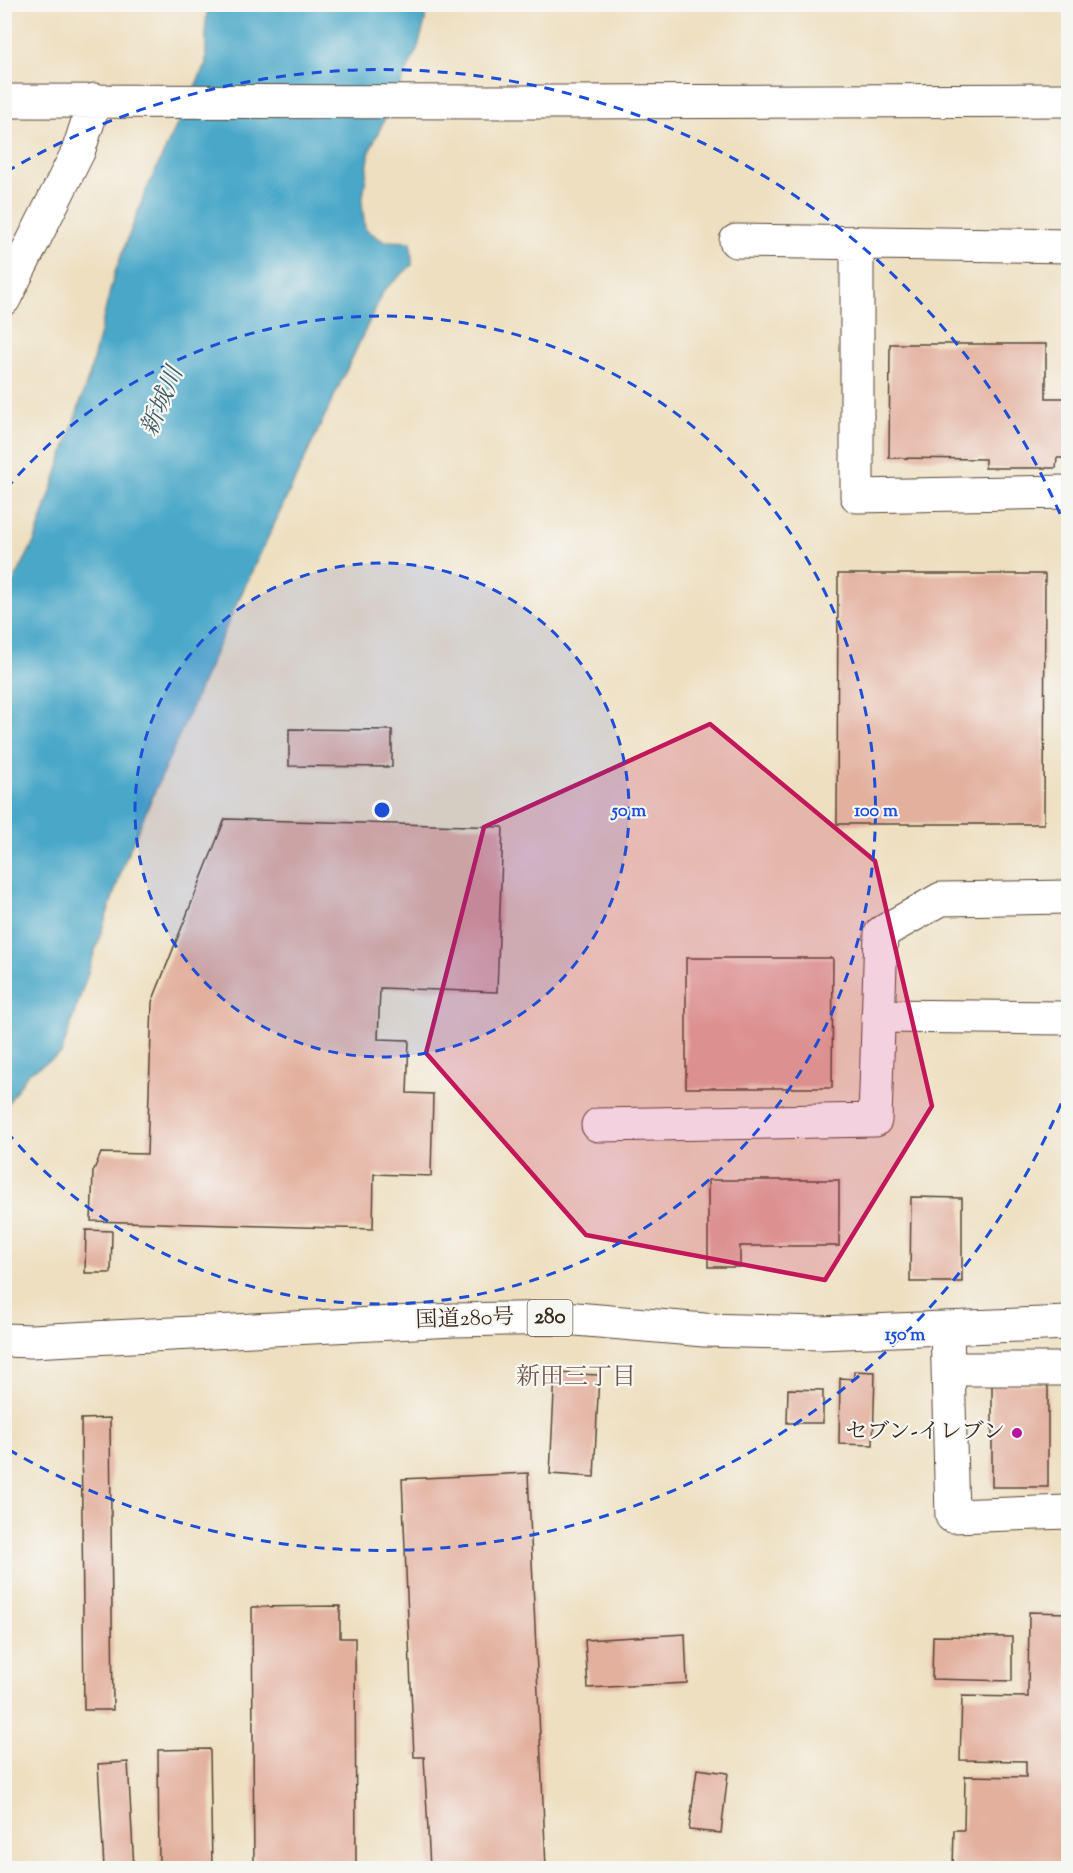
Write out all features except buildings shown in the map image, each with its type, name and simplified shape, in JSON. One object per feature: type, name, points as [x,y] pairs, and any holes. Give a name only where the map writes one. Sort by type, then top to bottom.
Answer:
[{"type":"main road","points":[[4,299],[78,152],[95,100]]},
{"type":"main road","points":[[4,101],[1068,100]]},
{"type":"main road","points":[[736,242],[1068,246]]},
{"type":"main road","points":[[857,243],[857,496],[1068,492]]},
{"type":"main road","points":[[598,1125],[875,1120],[881,933],[941,899],[1068,897]]},
{"type":"main road","points":[[878,1017],[1068,1018]]},
{"type":"main road","name":"国道280号","points":[[18,1341],[454,1320],[542,1318],[704,1330],[820,1333],[1068,1323]]},
{"type":"main road","points":[[947,1328],[952,1516],[1068,1512]]},
{"type":"main road","points":[[948,1369],[1068,1369]]},
{"type":"highlighted area","points":[[710,724],[875,861],[932,1106],[825,1280],[586,1235],[426,1053],[484,827]]},
{"type":"water","name":"新城川","points":[[208,5],[426,5],[425,21],[418,47],[370,150],[362,203],[365,229],[383,241],[411,242],[412,265],[384,290],[231,616],[125,860],[61,1054],[28,1073],[5,1107],[5,599],[35,540],[90,373],[114,275],[145,193],[206,63]]},
{"type":"place","name":"セブン-イレブン","points":[[1017,1433]]},
{"type":"district","name":"新田三丁目","points":[[576,1378]]}]
